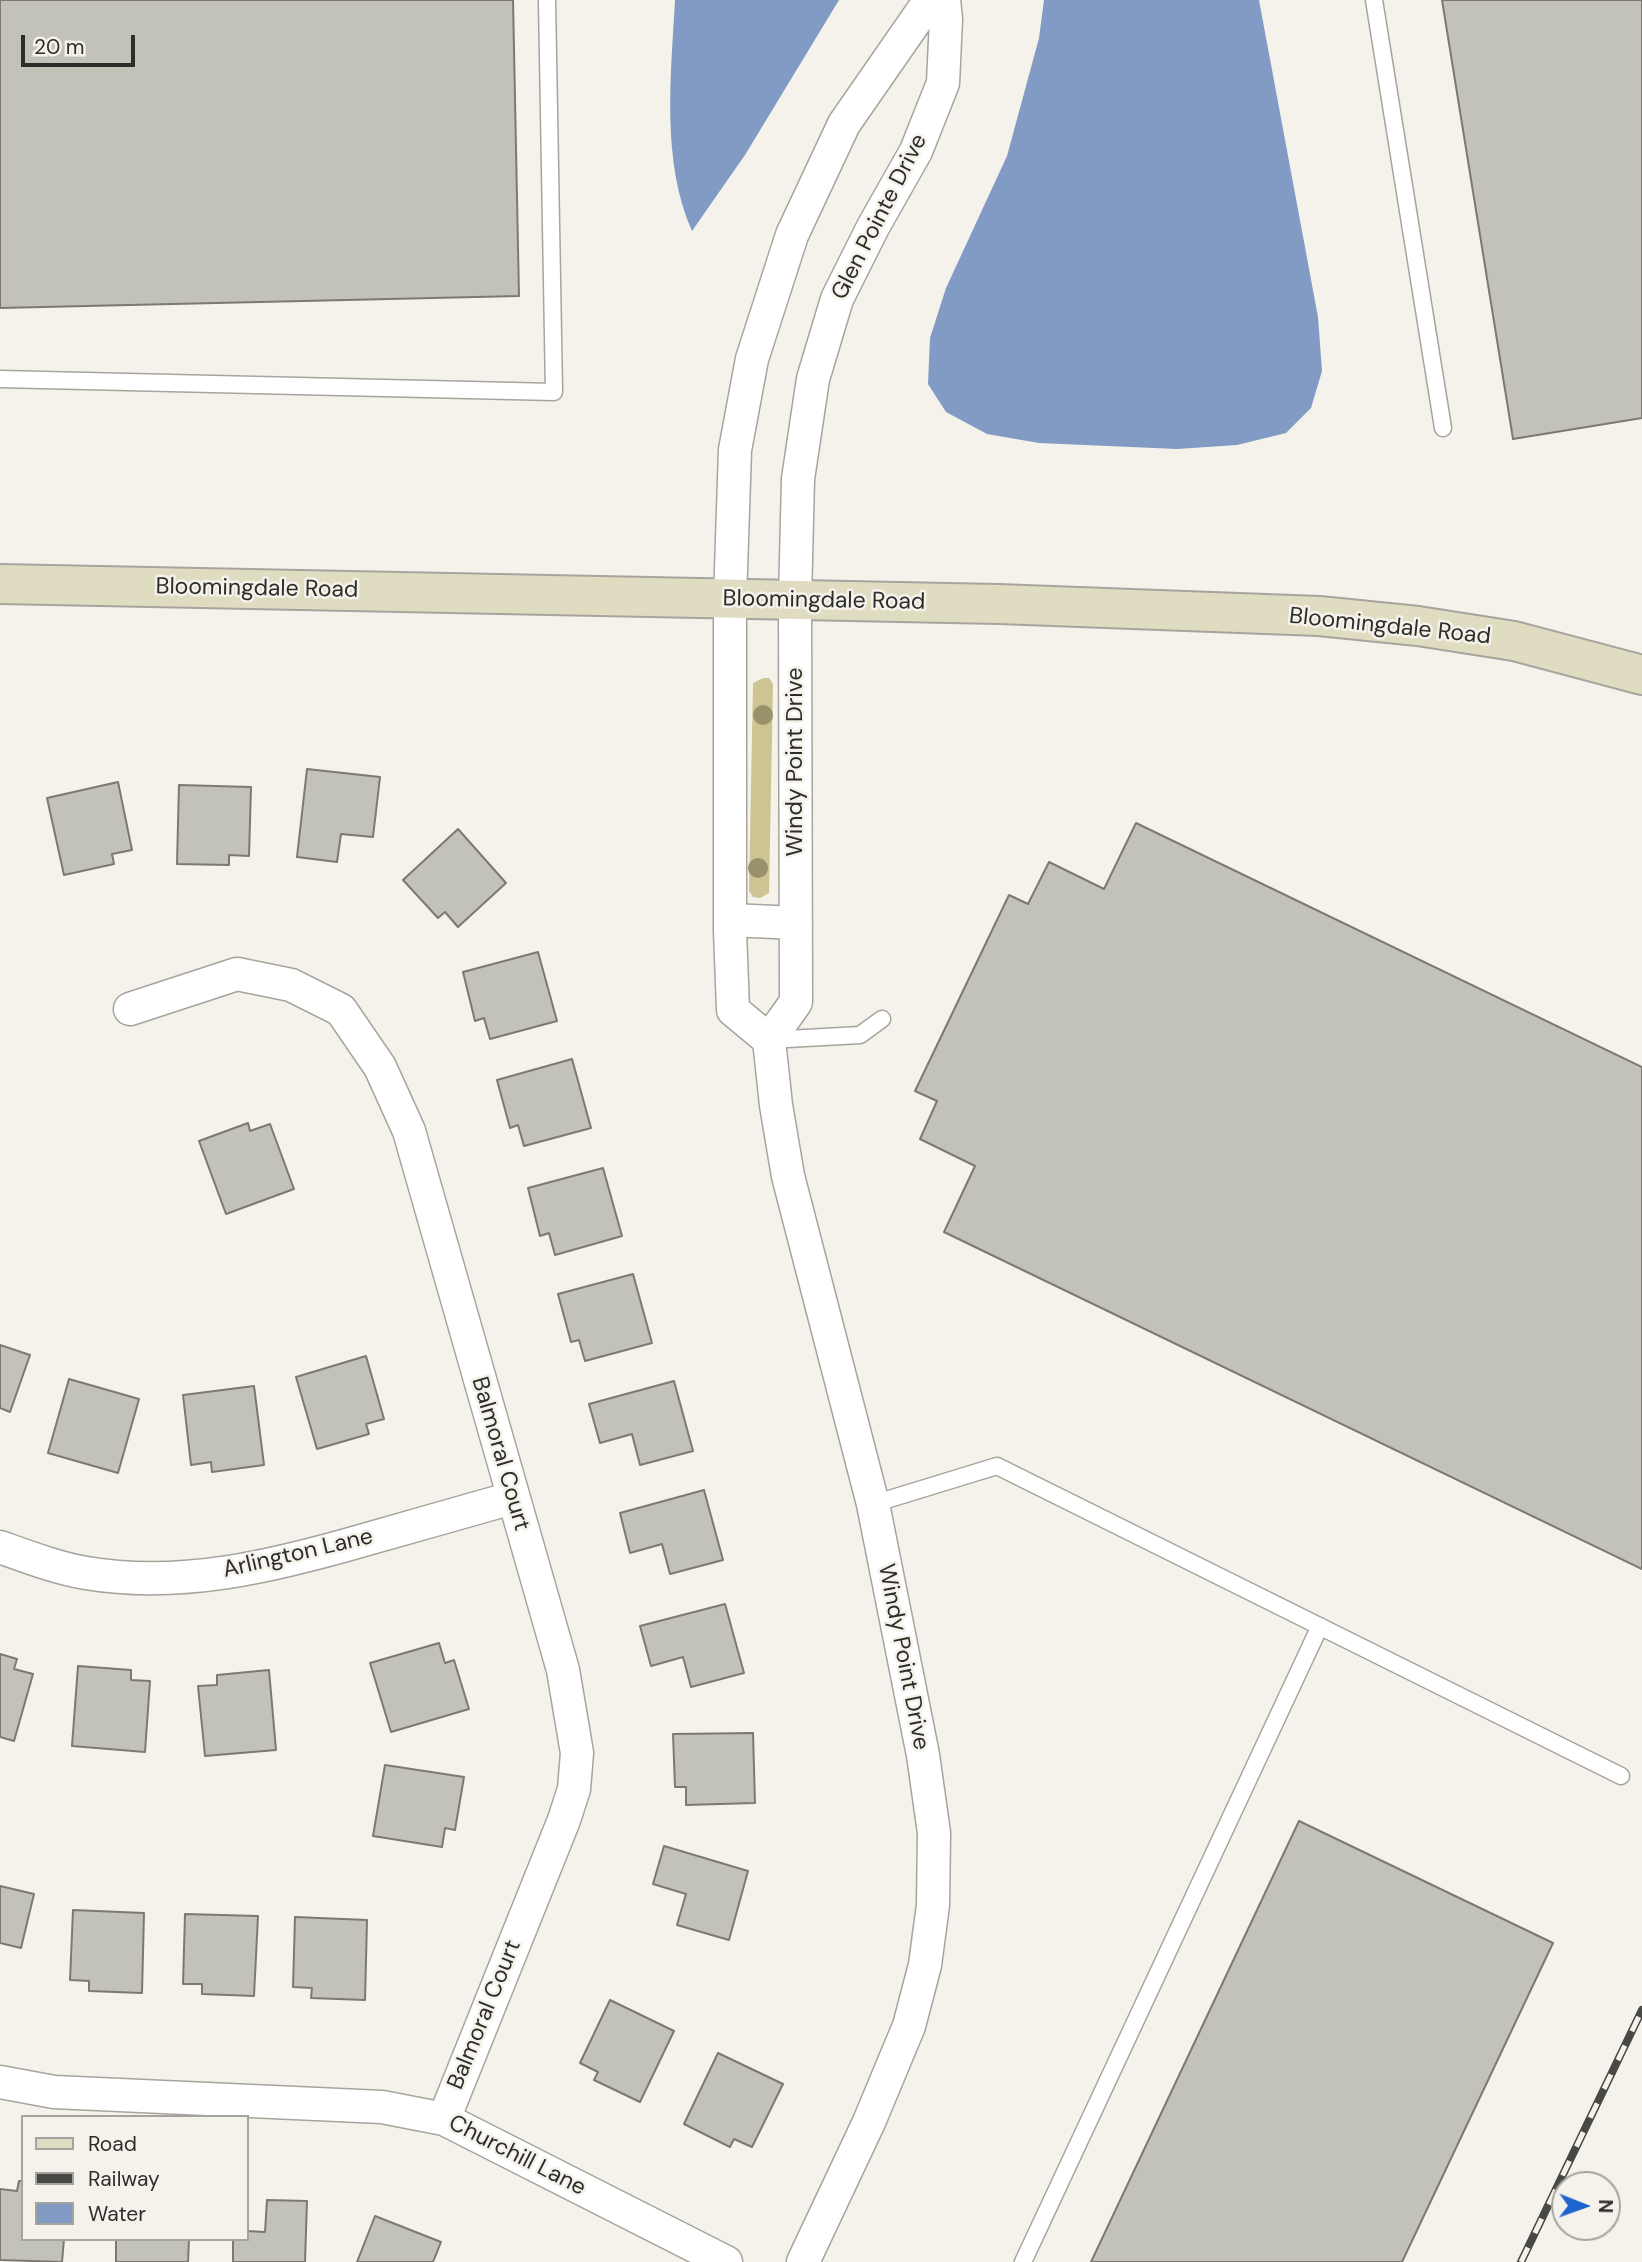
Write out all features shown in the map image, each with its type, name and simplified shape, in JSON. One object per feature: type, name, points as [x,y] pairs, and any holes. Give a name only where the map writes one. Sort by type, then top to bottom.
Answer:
[{"type":"main road","name":"Bloomingdale Road","points":[[0,584],[1118,607],[1319,616],[1418,626],[1514,641],[1642,675]]},
{"type":"street","points":[[769,1040],[733,1010],[730,599],[735,450],[752,359],[792,235],[844,124],[930,0]]},
{"type":"street","name":"Glen Pointe Drive","points":[[795,600],[798,479],[813,379],[837,299],[873,227],[916,151],[943,83],[946,19],[944,0]]},
{"type":"street","name":"Windy Point Drive","points":[[795,600],[796,1002],[769,1040],[776,1105],[788,1177],[873,1504],[923,1755],[934,1833],[933,1905],[925,1965],[909,2026],[869,2122],[803,2262]]},
{"type":"street","points":[[731,920],[796,923]]},
{"type":"street","name":"Balmoral Court","points":[[130,1009],[237,974],[291,985],[341,1010],[380,1067],[409,1130],[563,1670],[577,1754],[574,1789],[444,2119]]},
{"type":"street","name":"Arlington Lane","points":[[0,1547],[86,1573],[156,1579],[205,1576],[280,1564],[512,1498]]},
{"type":"street","name":"Churchill Lane","points":[[0,2082],[54,2092],[382,2107],[444,2119],[726,2262]]},
{"type":"lane","points":[[0,379],[554,391],[547,0]]},
{"type":"lane","points":[[1374,0],[1443,428]]},
{"type":"lane","points":[[769,1040],[860,1035],[882,1019]]},
{"type":"lane","points":[[873,1504],[998,1466],[1621,1776]]},
{"type":"lane","points":[[1023,2262],[1320,1626]]},
{"type":"shaded area","points":[[769,678],[773,684],[769,893],[760,898],[753,897],[749,891],[753,683]]},
{"type":"water","points":[[675,0],[839,0],[745,155],[692,231],[682,204],[672,147],[670,88]]},
{"type":"water","points":[[1044,0],[1259,0],[1318,317],[1322,371],[1311,408],[1286,433],[1237,445],[1177,449],[1039,443],[987,434],[946,412],[928,384],[930,338],[946,288],[1007,156],[1039,38]]},
{"type":"building","points":[[0,0],[513,0],[519,296],[0,308]]},
{"type":"building","points":[[1442,0],[1642,0],[1642,418],[1513,439]]},
{"type":"building","points":[[307,769],[380,777],[373,837],[341,834],[337,862],[297,857]]},
{"type":"building","points":[[118,782],[132,850],[112,854],[114,864],[64,875],[47,798]]},
{"type":"building","points":[[179,785],[251,787],[249,856],[229,855],[229,865],[177,864]]},
{"type":"building","points":[[1136,823],[1642,1067],[1642,1569],[944,1232],[975,1166],[920,1139],[937,1101],[915,1091],[1009,895],[1028,904],[1049,862],[1104,889]]},
{"type":"building","points":[[458,829],[506,883],[458,927],[445,912],[438,918],[403,880]]},
{"type":"building","points":[[538,952],[557,1021],[490,1039],[484,1018],[475,1021],[463,972]]},
{"type":"building","points":[[572,1059],[591,1128],[524,1146],[518,1125],[510,1128],[497,1080]]},
{"type":"building","points":[[248,1123],[250,1131],[270,1124],[294,1189],[226,1214],[199,1141]]},
{"type":"building","points":[[603,1168],[622,1236],[555,1255],[549,1233],[540,1236],[528,1188]]},
{"type":"building","points":[[633,1274],[652,1343],[585,1361],[579,1340],[571,1342],[558,1294]]},
{"type":"building","points":[[0,1345],[30,1355],[10,1412],[0,1408]]},
{"type":"building","points":[[366,1356],[384,1419],[366,1424],[369,1434],[317,1449],[296,1377]]},
{"type":"building","points":[[69,1379],[139,1399],[118,1473],[48,1453]]},
{"type":"building","points":[[674,1381],[693,1451],[640,1465],[632,1434],[600,1443],[589,1404]]},
{"type":"building","points":[[254,1386],[264,1465],[212,1472],[211,1462],[191,1465],[183,1395]]},
{"type":"building","points":[[704,1490],[723,1560],[670,1574],[662,1544],[630,1553],[620,1513]]},
{"type":"building","points":[[725,1604],[744,1673],[691,1687],[683,1657],[651,1666],[640,1626]]},
{"type":"building","points":[[439,1643],[445,1663],[454,1660],[469,1709],[391,1732],[370,1663]]},
{"type":"building","points":[[0,1654],[17,1659],[14,1669],[33,1674],[14,1741],[0,1737]]},
{"type":"building","points":[[78,1666],[131,1670],[131,1680],[150,1681],[145,1752],[72,1746]]},
{"type":"building","points":[[269,1670],[276,1750],[205,1756],[198,1686],[217,1685],[217,1675]]},
{"type":"building","points":[[753,1733],[755,1803],[686,1805],[686,1787],[675,1787],[673,1734]]},
{"type":"building","points":[[385,1765],[464,1777],[455,1830],[445,1828],[442,1847],[373,1836]]},
{"type":"building","points":[[1299,1821],[1553,1943],[1402,2262],[1091,2262]]},
{"type":"building","points":[[664,1846],[748,1871],[729,1940],[677,1925],[686,1894],[653,1884]]},
{"type":"building","points":[[0,1886],[34,1894],[21,1948],[0,1943]]},
{"type":"building","points":[[73,1910],[144,1913],[142,1993],[89,1991],[89,1981],[70,1980]]},
{"type":"building","points":[[185,1914],[258,1916],[254,1996],[202,1994],[202,1984],[183,1984]]},
{"type":"building","points":[[295,1917],[367,1920],[365,2000],[311,1998],[312,1988],[293,1987]]},
{"type":"building","points":[[610,2000],[674,2031],[640,2102],[594,2080],[598,2072],[580,2063]]},
{"type":"building","points":[[718,2053],[783,2084],[752,2147],[734,2139],[730,2147],[684,2124]]},
{"type":"building","points":[[21,2181],[21,2241],[64,2241],[62,2262],[0,2260],[0,2189],[17,2191]]},
{"type":"building","points":[[267,2200],[307,2201],[305,2262],[233,2262],[233,2241],[248,2241],[248,2231],[265,2232]]},
{"type":"building","points":[[375,2216],[441,2242],[433,2262],[357,2262]]},
{"type":"building","points":[[116,2241],[189,2241],[188,2262],[116,2262]]},
{"type":"railway","points":[[1521,2262],[1642,2010]]}]
